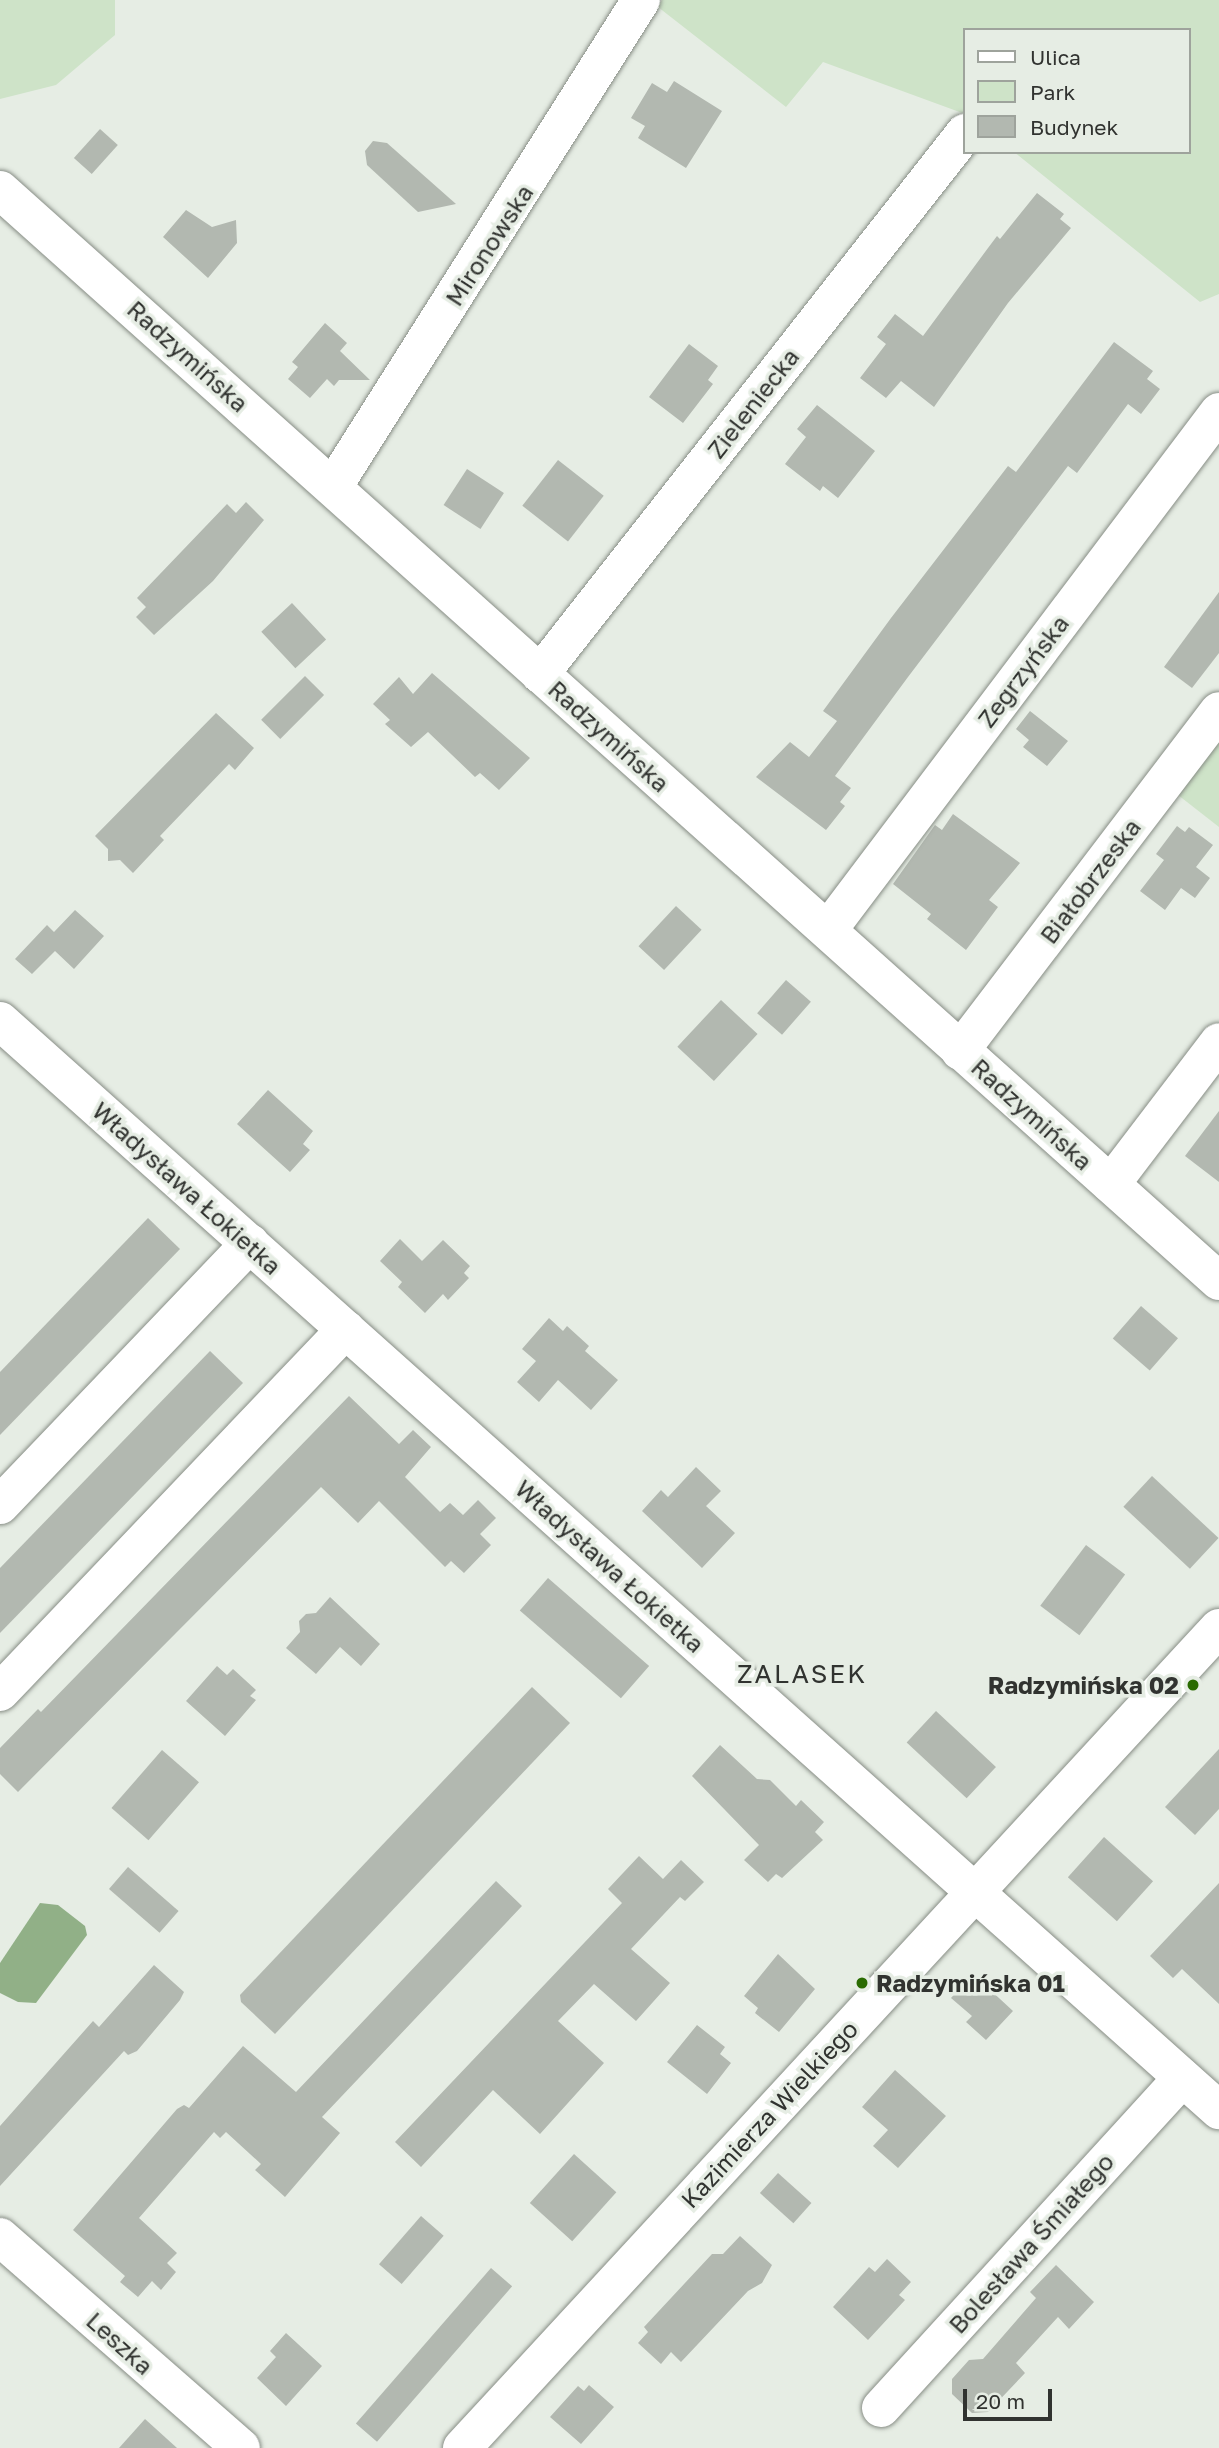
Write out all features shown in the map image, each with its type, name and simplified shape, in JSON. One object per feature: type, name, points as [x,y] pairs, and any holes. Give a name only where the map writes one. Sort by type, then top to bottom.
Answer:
[{"type":"street","name":"Mironowska","points":[[334,486],[641,0]]},
{"type":"street","name":"Zieleniecka","points":[[540,674],[964,133]]},
{"type":"street","name":"Radzymińska","points":[[0,190],[334,486],[540,674],[1219,1281]]},
{"type":"street","name":"Zegrzyńska","points":[[828,930],[1219,412]]},
{"type":"street","name":"Białobrzeska","points":[[960,1051],[1219,711]]},
{"type":"street","name":"Władysława Łokietka","points":[[0,1021],[1219,2110]]},
{"type":"street","points":[[1111,1184],[1219,1042]]},
{"type":"street","points":[[0,1505],[250,1243]]},
{"type":"street","points":[[0,1692],[346,1329]]},
{"type":"street","name":"Kazimierza Wielkiego","points":[[462,2448],[1219,1628]]},
{"type":"street","name":"Bolesława Śmiałego","points":[[881,2408],[1182,2078]]},
{"type":"street","name":"Leszka","points":[[0,2237],[241,2448]]},
{"type":"green space","points":[[0,0],[115,0],[115,35],[56,85],[0,99]]},
{"type":"green space","points":[[662,0],[1219,0],[1219,294],[1200,302],[1016,154],[1191,154],[1191,28],[964,28],[964,114],[823,62],[786,107],[658,7]]},
{"type":"green space","points":[[1219,741],[1219,827],[1178,795]]},
{"type":"shaded area","points":[[40,1903],[58,1905],[85,1926],[87,1935],[36,2003],[18,2002],[0,1993],[0,1963]]},
{"type":"building","points":[[674,81],[722,111],[686,168],[638,138],[645,126],[631,118],[652,83],[667,92]]},
{"type":"building","points":[[100,129],[118,145],[92,174],[74,158]]},
{"type":"building","points":[[373,141],[387,143],[456,204],[418,212],[367,165],[365,151]]},
{"type":"building","points":[[1037,193],[1064,214],[1060,219],[1071,228],[1008,303],[934,407],[901,381],[886,398],[860,378],[886,344],[877,337],[895,314],[923,336],[997,236],[1000,239]]},
{"type":"building","points":[[186,210],[212,227],[236,220],[237,243],[208,278],[163,237]]},
{"type":"building","points":[[325,323],[347,343],[340,351],[370,380],[339,380],[334,386],[327,379],[310,398],[288,379],[298,367],[292,362]]},
{"type":"building","points":[[1114,342],[1153,371],[1147,379],[1160,389],[1141,414],[1128,404],[1077,473],[1068,466],[908,677],[835,776],[851,788],[840,802],[845,806],[826,830],[756,777],[790,742],[809,757],[837,721],[823,711],[891,618],[1008,466],[1016,472]]},
{"type":"building","points":[[689,344],[718,366],[708,380],[713,384],[683,423],[649,397]]},
{"type":"building","points":[[817,405],[875,451],[838,498],[823,486],[820,491],[785,464],[806,437],[797,429]]},
{"type":"building","points":[[558,460],[604,496],[568,541],[522,506]]},
{"type":"building","points":[[467,469],[504,493],[480,529],[444,505]]},
{"type":"building","points":[[246,502],[264,520],[213,581],[154,635],[136,617],[146,607],[137,598],[227,504],[236,513]]},
{"type":"building","points":[[1219,592],[1219,653],[1192,688],[1164,667]]},
{"type":"building","points":[[292,603],[326,640],[295,668],[261,632]]},
{"type":"building","points":[[432,673],[530,758],[499,790],[480,773],[475,777],[428,732],[411,747],[385,724],[390,720],[373,704],[399,677],[413,694]]},
{"type":"building","points":[[305,676],[324,695],[280,739],[261,720]]},
{"type":"building","points":[[1030,711],[1068,741],[1047,766],[1023,747],[1029,740],[1016,729]]},
{"type":"building","points":[[216,713],[254,748],[235,770],[229,764],[160,836],[164,840],[133,873],[120,860],[108,861],[108,849],[95,836]]},
{"type":"building","points":[[953,814],[1020,863],[989,900],[998,907],[966,950],[927,919],[931,914],[893,884],[935,825],[942,830]]},
{"type":"building","points":[[1177,826],[1185,832],[1189,827],[1213,845],[1196,867],[1210,878],[1195,898],[1181,888],[1165,910],[1140,891],[1164,860],[1156,854]]},
{"type":"building","points":[[676,906],[702,930],[664,970],[638,946]]},
{"type":"building","points":[[75,910],[104,936],[74,969],[55,951],[32,974],[15,959],[47,925],[54,932]]},
{"type":"building","points":[[786,980],[811,1002],[782,1035],[757,1013]]},
{"type":"building","points":[[721,1000],[758,1034],[714,1081],[677,1047]]},
{"type":"building","points":[[268,1090],[313,1131],[303,1144],[310,1150],[290,1172],[237,1124]]},
{"type":"building","points":[[1219,1111],[1219,1182],[1185,1156]]},
{"type":"building","points":[[148,1218],[180,1249],[0,1435],[0,1372]]},
{"type":"building","points":[[400,1239],[422,1261],[443,1240],[470,1266],[464,1273],[469,1278],[448,1300],[443,1294],[425,1313],[398,1287],[402,1282],[380,1261]]},
{"type":"building","points":[[1141,1306],[1178,1338],[1150,1371],[1113,1338]]},
{"type":"building","points":[[549,1318],[563,1331],[567,1326],[589,1346],[585,1351],[618,1380],[591,1410],[558,1380],[539,1402],[517,1382],[536,1361],[522,1349]]},
{"type":"building","points":[[210,1351],[243,1383],[0,1633],[0,1568]]},
{"type":"building","points":[[349,1396],[399,1444],[413,1430],[431,1447],[405,1477],[440,1512],[450,1503],[463,1515],[478,1500],[496,1518],[480,1534],[491,1545],[464,1573],[451,1561],[445,1567],[379,1501],[358,1523],[321,1487],[18,1792],[0,1774],[0,1748],[38,1709],[41,1712]]},
{"type":"building","points":[[696,1467],[721,1491],[706,1506],[735,1533],[702,1568],[642,1511],[661,1490],[668,1497]]},
{"type":"building","points":[[1152,1476],[1219,1538],[1190,1569],[1123,1507]]},
{"type":"building","points":[[1086,1545],[1125,1574],[1079,1635],[1040,1606]]},
{"type":"building","points":[[548,1578],[649,1666],[621,1698],[520,1610]]},
{"type":"building","points":[[330,1597],[380,1644],[361,1666],[340,1647],[316,1674],[286,1648],[300,1632],[299,1621],[306,1614],[316,1613]]},
{"type":"building","points":[[217,1666],[227,1675],[233,1669],[256,1690],[250,1696],[256,1700],[225,1736],[186,1701]]},
{"type":"building","points":[[532,1687],[570,1723],[275,2034],[241,2002],[240,1995]]},
{"type":"building","points":[[936,1711],[996,1767],[967,1798],[907,1742]]},
{"type":"building","points":[[720,1745],[757,1779],[770,1780],[796,1806],[801,1800],[824,1822],[815,1832],[823,1840],[782,1878],[776,1874],[768,1882],[744,1860],[759,1845],[692,1776]]},
{"type":"building","points":[[1219,1749],[1219,1809],[1195,1835],[1165,1807]]},
{"type":"building","points":[[162,1750],[199,1782],[148,1840],[111,1808]]},
{"type":"building","points":[[1104,1837],[1153,1881],[1117,1921],[1068,1877]]},
{"type":"building","points":[[639,1856],[663,1879],[681,1860],[704,1882],[685,1901],[680,1897],[631,1949],[670,1983],[636,2021],[594,1984],[558,2021],[604,2063],[540,2134],[493,2090],[421,2167],[395,2142],[622,1903],[608,1889]]},
{"type":"building","points":[[128,1867],[179,1911],[160,1933],[109,1889]]},
{"type":"building","points":[[496,1881],[522,1906],[322,2117],[340,2133],[285,2197],[255,2170],[261,2164],[226,2132],[220,2138],[214,2132],[139,2218],[177,2253],[167,2263],[176,2272],[161,2290],[152,2281],[138,2297],[120,2282],[125,2276],[73,2230],[177,2109],[184,2105],[189,2108],[243,2046],[296,2092]]},
{"type":"building","points":[[1219,1883],[1219,2004],[1182,1969],[1173,1978],[1150,1956]]},
{"type":"building","points":[[778,1954],[815,1989],[779,2032],[755,2013],[758,2008],[744,1996]]},
{"type":"building","points":[[154,1965],[184,1992],[180,2000],[137,2051],[128,2055],[124,2051],[0,2186],[0,2126],[93,2021],[99,2027]]},
{"type":"building","points":[[973,1974],[1013,2011],[986,2040],[966,2022],[972,2016],[951,1998]]},
{"type":"building","points":[[697,2025],[725,2047],[720,2054],[731,2063],[707,2094],[667,2062]]},
{"type":"building","points":[[895,2070],[946,2116],[898,2168],[873,2146],[888,2130],[862,2107]]},
{"type":"building","points":[[574,2154],[616,2192],[572,2241],[530,2203]]},
{"type":"building","points":[[778,2173],[811,2203],[793,2223],[760,2193]]},
{"type":"building","points":[[421,2216],[444,2236],[402,2284],[379,2264]]},
{"type":"building","points":[[740,2236],[772,2265],[762,2283],[748,2291],[681,2362],[671,2352],[661,2364],[638,2343],[648,2332],[644,2327],[712,2254],[723,2254]]},
{"type":"building","points":[[887,2259],[911,2282],[899,2295],[905,2300],[868,2340],[833,2307],[869,2267],[875,2272]]},
{"type":"building","points":[[1056,2265],[1094,2302],[1069,2329],[1058,2317],[1016,2363],[1025,2373],[988,2412],[972,2413],[952,2394],[952,2379],[969,2360],[983,2359],[1036,2298],[1030,2292]]},
{"type":"building","points":[[491,2268],[512,2286],[377,2442],[356,2423]]},
{"type":"building","points":[[286,2333],[322,2366],[286,2406],[257,2378],[276,2357],[270,2351]]},
{"type":"building","points":[[589,2385],[614,2407],[581,2444],[550,2417],[578,2386],[584,2391]]},
{"type":"building","points":[[145,2419],[177,2448],[119,2448]]},
{"type":"place","name":"Radzymińska 02","points":[[1193,1685]]},
{"type":"place","name":"Radzymińska 01","points":[[862,1983]]},
{"type":"district","name":"ZALASEK","points":[[802,1674]]}]
